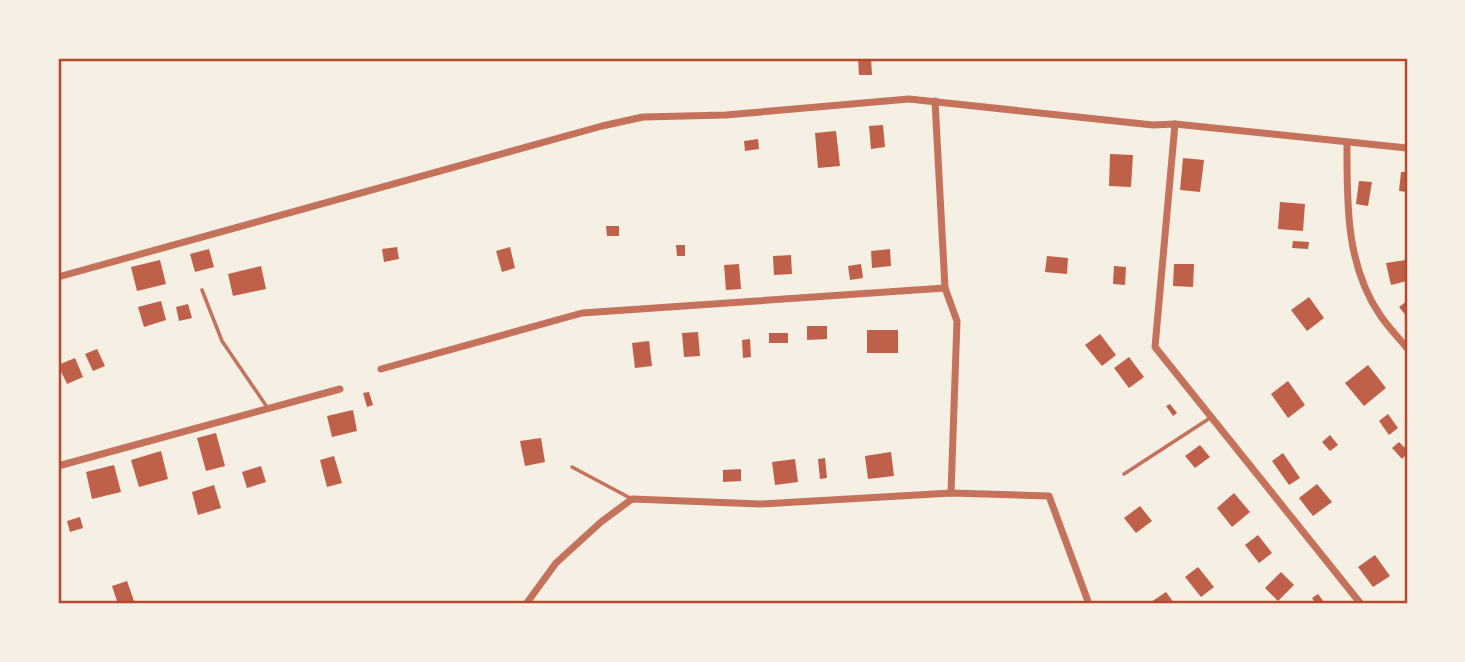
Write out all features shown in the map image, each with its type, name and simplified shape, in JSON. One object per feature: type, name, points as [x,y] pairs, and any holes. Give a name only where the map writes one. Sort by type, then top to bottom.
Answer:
[{"type":"street","points":[[58,277],[602,126],[643,117],[726,116],[909,99],[1407,148]]},
{"type":"street","points":[[935,101],[945,288],[957,321],[951,493]]},
{"type":"street","points":[[1175,124],[1155,347],[1361,604]]},
{"type":"street","points":[[1347,142],[1350,233],[1360,273],[1379,314],[1407,348]]},
{"type":"street","points":[[381,369],[582,313],[945,288]]},
{"type":"street","points":[[58,466],[340,389]]},
{"type":"street","points":[[526,604],[556,563],[601,522],[632,499],[760,504],[951,493],[1049,496],[1089,604]]},
{"type":"lane","points":[[202,290],[222,341],[268,409]]},
{"type":"lane","points":[[1124,474],[1211,417]]},
{"type":"lane","points":[[572,467],[632,499]]},
{"type":"building","points":[[858,58],[871,58],[872,75],[859,75]]},
{"type":"building","points":[[883,125],[885,147],[871,149],[869,126]]},
{"type":"building","points":[[836,131],[840,166],[818,168],[815,133]]},
{"type":"building","points":[[758,139],[759,149],[745,151],[744,141]]},
{"type":"building","points":[[1110,154],[1133,155],[1131,187],[1109,186]]},
{"type":"building","points":[[1183,158],[1204,160],[1200,192],[1180,190]]},
{"type":"building","points":[[1401,172],[1407,172],[1407,192],[1399,191]]},
{"type":"building","points":[[1359,181],[1372,182],[1368,206],[1356,204]]},
{"type":"building","points":[[1280,202],[1305,204],[1303,231],[1278,229]]},
{"type":"building","points":[[606,226],[619,226],[619,236],[607,236]]},
{"type":"building","points":[[1293,241],[1309,242],[1308,249],[1292,248]]},
{"type":"building","points":[[676,245],[685,245],[685,256],[677,256]]},
{"type":"building","points":[[397,247],[399,259],[384,262],[382,249]]},
{"type":"building","points":[[510,247],[515,268],[502,272],[496,251]]},
{"type":"building","points":[[209,249],[214,267],[195,272],[190,254]]},
{"type":"building","points":[[890,249],[891,266],[872,268],[871,251]]},
{"type":"building","points":[[791,255],[792,274],[774,275],[773,256]]},
{"type":"building","points":[[1047,256],[1068,258],[1067,274],[1045,272]]},
{"type":"building","points":[[160,260],[166,284],[137,291],[131,267]]},
{"type":"building","points":[[1406,260],[1407,281],[1391,285],[1386,263]]},
{"type":"building","points":[[739,264],[741,289],[726,290],[724,265]]},
{"type":"building","points":[[861,264],[863,278],[850,280],[848,266]]},
{"type":"building","points":[[1174,264],[1194,264],[1193,287],[1173,286]]},
{"type":"building","points":[[261,266],[266,289],[233,296],[228,274]]},
{"type":"building","points":[[1114,266],[1126,267],[1125,285],[1113,284]]},
{"type":"building","points":[[1309,297],[1324,318],[1307,331],[1291,310]]},
{"type":"building","points":[[161,301],[166,320],[144,327],[138,307]]},
{"type":"building","points":[[1407,301],[1407,317],[1399,307]]},
{"type":"building","points":[[188,304],[192,318],[179,321],[176,307]]},
{"type":"building","points":[[807,326],[827,326],[827,339],[807,340]]},
{"type":"building","points":[[867,330],[898,330],[898,353],[867,353]]},
{"type":"building","points":[[698,332],[700,356],[684,357],[682,333]]},
{"type":"building","points":[[769,333],[788,333],[788,343],[769,343]]},
{"type":"building","points":[[1100,334],[1116,355],[1102,366],[1085,345]]},
{"type":"building","points":[[750,339],[751,357],[743,358],[742,340]]},
{"type":"building","points":[[649,341],[652,366],[635,368],[632,343]]},
{"type":"building","points":[[97,349],[105,366],[93,371],[85,354]]},
{"type":"building","points":[[1129,357],[1144,377],[1129,388],[1114,368]]},
{"type":"building","points":[[75,358],[83,377],[67,384],[58,365]]},
{"type":"building","points":[[1368,365],[1386,388],[1364,406],[1345,383]]},
{"type":"building","points":[[1288,381],[1305,405],[1288,418],[1271,394]]},
{"type":"building","points":[[369,392],[373,405],[367,407],[363,393]]},
{"type":"building","points":[[1170,404],[1177,413],[1173,416],[1166,406]]},
{"type":"building","points":[[353,410],[357,431],[332,437],[327,416]]},
{"type":"building","points":[[1388,414],[1398,428],[1389,435],[1379,421]]},
{"type":"building","points":[[216,433],[225,466],[206,471],[197,438]]},
{"type":"building","points":[[1330,435],[1338,445],[1330,451],[1322,442]]},
{"type":"building","points":[[541,438],[545,462],[525,466],[520,441]]},
{"type":"building","points":[[1399,442],[1407,450],[1402,459],[1392,448]]},
{"type":"building","points":[[1200,445],[1210,457],[1195,468],[1185,456]]},
{"type":"building","points":[[161,451],[168,479],[139,487],[131,460]]},
{"type":"building","points":[[891,452],[894,476],[868,479],[865,456]]},
{"type":"building","points":[[1283,453],[1300,478],[1289,485],[1272,461]]},
{"type":"building","points":[[334,456],[342,483],[327,487],[320,460]]},
{"type":"building","points":[[825,458],[827,478],[820,479],[818,459]]},
{"type":"building","points":[[795,459],[798,482],[775,485],[772,462]]},
{"type":"building","points":[[114,465],[121,492],[92,499],[86,472]]},
{"type":"building","points":[[261,466],[266,482],[247,488],[242,472]]},
{"type":"building","points":[[741,469],[741,481],[723,482],[723,470]]},
{"type":"building","points":[[1317,484],[1332,502],[1313,516],[1299,498]]},
{"type":"building","points":[[214,485],[221,508],[198,515],[192,492]]},
{"type":"building","points":[[1234,493],[1250,512],[1232,527],[1217,508]]},
{"type":"building","points":[[1140,506],[1152,521],[1136,533],[1124,518]]},
{"type":"building","points":[[80,517],[83,528],[70,532],[67,521]]},
{"type":"building","points":[[1258,535],[1272,553],[1259,563],[1245,545]]},
{"type":"building","points":[[1375,555],[1390,576],[1373,587],[1358,567]]},
{"type":"building","points":[[1198,567],[1214,587],[1201,597],[1185,577]]},
{"type":"building","points":[[1281,572],[1294,585],[1278,601],[1265,588]]},
{"type":"building","points":[[127,581],[134,601],[118,604],[112,586]]},
{"type":"building","points":[[1166,592],[1174,603],[1148,604]]},
{"type":"building","points":[[1318,594],[1324,602],[1321,604],[1316,604],[1312,598]]}]
